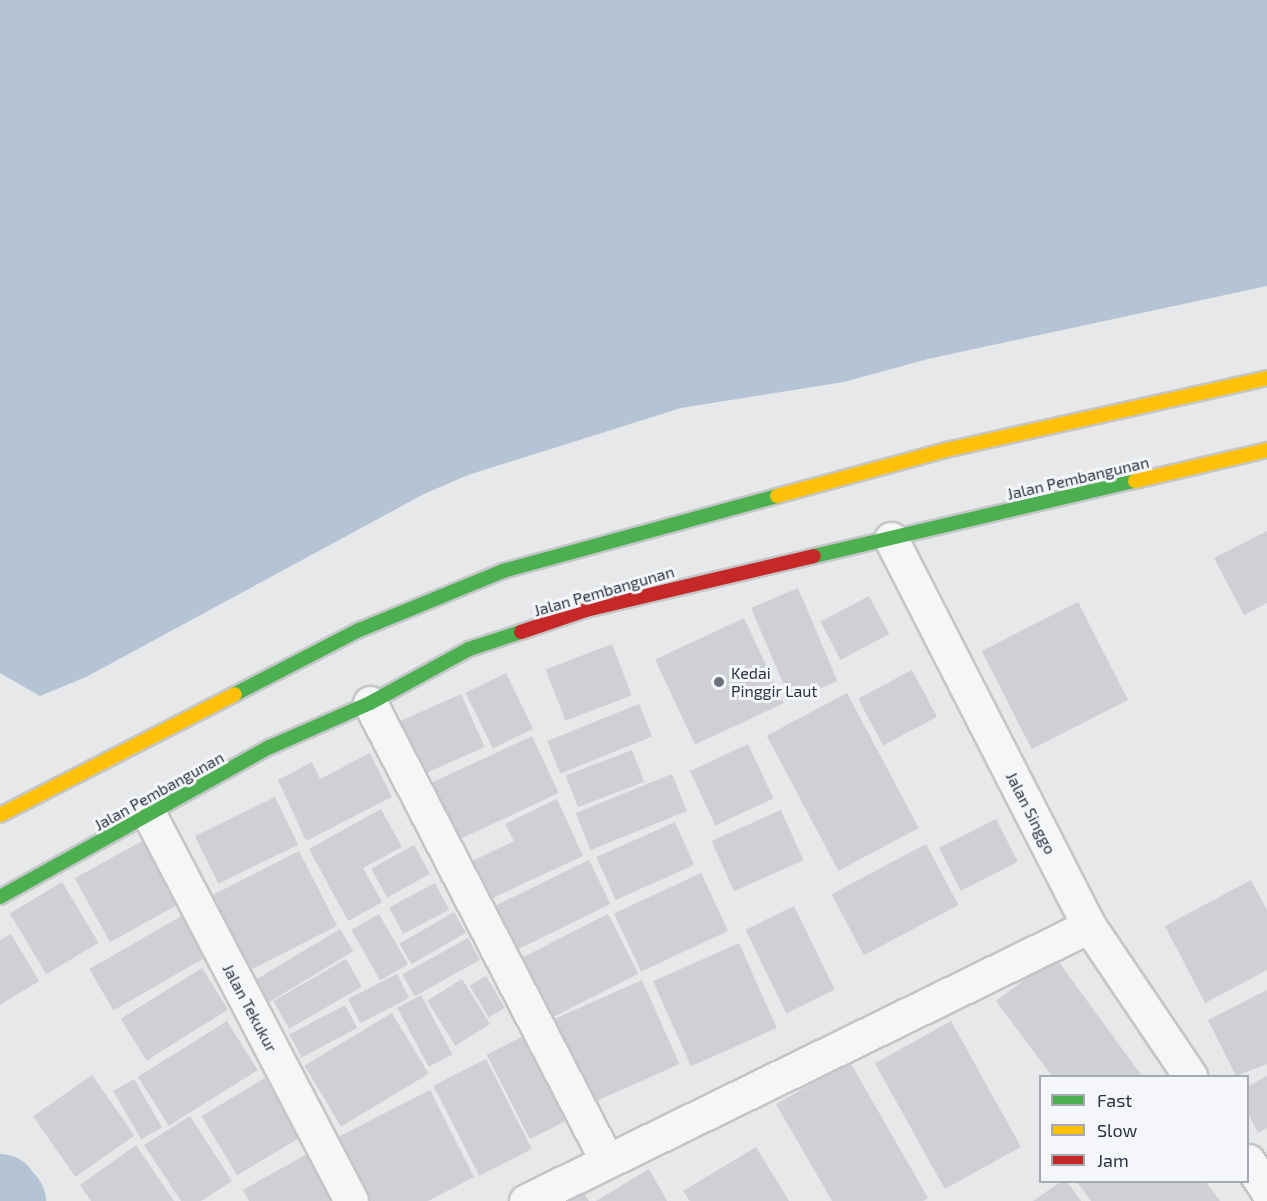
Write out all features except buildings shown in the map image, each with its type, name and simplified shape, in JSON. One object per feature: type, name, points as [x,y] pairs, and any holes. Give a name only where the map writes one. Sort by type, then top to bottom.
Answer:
[{"type":"main road","points":[[0,815],[359,630],[503,571],[946,450],[1267,378]]},
{"type":"main road","name":"Jalan Pembangunan","points":[[0,897],[150,816],[270,747],[370,702],[469,650],[586,610],[1267,450]]},
{"type":"street","name":"Jalan Singgo","points":[[891,539],[1089,926],[1189,1075]]},
{"type":"street","points":[[370,702],[606,1160]]},
{"type":"street","name":"Jalan Tekukur","points":[[150,816],[351,1201]]},
{"type":"street","points":[[526,1201],[1089,926]]},
{"type":"street","points":[[1249,1163],[1267,1190]]},
{"type":"water","points":[[0,0],[1267,0],[1267,286],[928,359],[844,382],[681,408],[468,475],[424,494],[86,677],[40,696],[0,673]]},
{"type":"waterway","points":[[0,1191],[8,1201]]},
{"type":"traffic: fast","points":[[814,556],[1135,481]]},
{"type":"traffic: fast","points":[[235,694],[359,630],[503,571],[777,496]]},
{"type":"traffic: fast","points":[[0,897],[270,747],[370,703],[469,649],[521,632]]},
{"type":"traffic: slow","points":[[777,496],[946,450],[1267,378]]},
{"type":"traffic: slow","points":[[1135,481],[1267,450]]},
{"type":"traffic: slow","points":[[0,815],[235,694]]},
{"type":"traffic: jam","points":[[521,632],[586,610],[814,556]]},
{"type":"place","name":"Kedai Pinggir Laut","points":[[719,682]]}]
